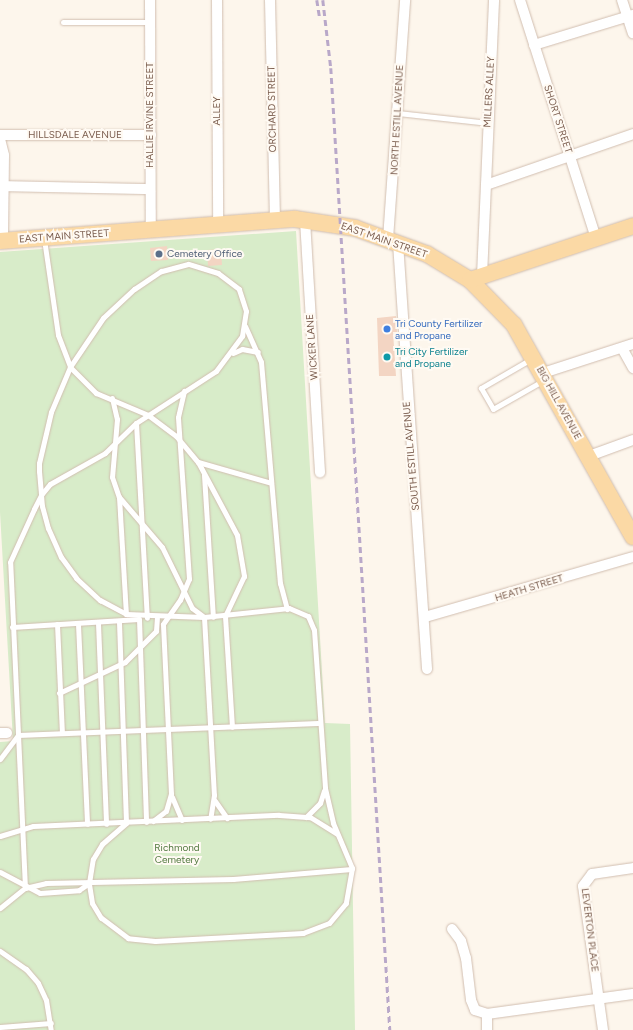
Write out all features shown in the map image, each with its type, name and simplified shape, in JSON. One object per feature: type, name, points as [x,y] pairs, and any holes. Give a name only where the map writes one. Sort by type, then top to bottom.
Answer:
[{"type":"main road","name":"EAST MAIN STREET","points":[[1,241],[151,230],[218,222],[275,218],[304,220],[341,224],[393,241],[438,259],[476,278]]},
{"type":"main road","points":[[476,278],[633,226]]},
{"type":"main road","name":"BIG HILL AVENUE","points":[[476,278],[499,307],[534,357],[633,537]]},
{"type":"street","name":"HALLIE IRVINE STREET","points":[[150,0],[151,230]]},
{"type":"street","name":"ALLEY","points":[[217,0],[218,222]]},
{"type":"street","name":"ORCHARD STREET","points":[[270,0],[275,218]]},
{"type":"street","name":"NORTH ESTILL AVENUE","points":[[393,241],[398,113],[405,0]]},
{"type":"street","name":"MILLERS ALLEY","points":[[476,278],[486,185],[494,0]]},
{"type":"street","name":"SHORT STREET","points":[[520,0],[596,238]]},
{"type":"street","points":[[622,0],[630,15],[633,32]]},
{"type":"street","points":[[534,45],[630,15]]},
{"type":"street","points":[[486,185],[633,134]]},
{"type":"street","name":"HILLSDALE AVENUE","points":[[0,135],[151,135]]},
{"type":"street","points":[[0,139],[3,186],[1,241]]},
{"type":"street","points":[[3,186],[150,189]]},
{"type":"street","name":"WICKER LANE","points":[[304,220],[320,474]]},
{"type":"street","name":"SOUTH ESTILL AVENUE","points":[[393,241],[425,617],[427,669]]},
{"type":"street","points":[[545,376],[633,344]]},
{"type":"street","points":[[622,348],[633,368]]},
{"type":"street","points":[[589,456],[633,440]]},
{"type":"street","name":"HEATH STREET","points":[[425,617],[633,557]]},
{"type":"street","name":"LEVERTON PLACE","points":[[603,1030],[584,886],[592,874],[633,868]]},
{"type":"street","points":[[452,929],[461,940],[466,958],[471,1000],[475,1010],[487,1014],[633,994]]},
{"type":"street","points":[[487,1014],[487,1030]]},
{"type":"lane","points":[[63,22],[150,22]]},
{"type":"lane","points":[[398,113],[488,123]]},
{"type":"lane","points":[[44,238],[58,335],[70,367],[82,383],[148,415],[181,442],[198,462],[228,512],[243,560],[242,585],[225,616],[232,726]]},
{"type":"lane","points":[[148,618],[126,614],[100,600],[71,571],[53,542],[41,495],[39,463],[45,436],[70,367],[116,306],[152,275],[180,264],[197,266],[231,281],[245,303],[246,326],[258,352],[280,583],[287,609]]},
{"type":"lane","points":[[25,888],[10,562],[41,495],[57,478],[105,453],[136,423],[216,371],[230,355],[246,326]]},
{"type":"lane","points":[[230,355],[242,349],[258,352]]},
{"type":"lane","points":[[534,357],[481,388],[493,409],[545,376]]},
{"type":"lane","points":[[153,821],[166,811],[171,794],[163,638],[166,618],[186,589],[189,571],[179,407],[184,391]]},
{"type":"lane","points":[[112,398],[116,410],[117,442],[112,477],[119,496],[126,614]]},
{"type":"lane","points":[[136,423],[148,618]]},
{"type":"lane","points":[[198,462],[271,483]]},
{"type":"lane","points":[[204,472],[213,617]]},
{"type":"lane","points":[[119,496],[162,547],[186,589],[192,608],[204,617]]},
{"type":"lane","points":[[12,627],[119,622],[148,618],[213,617],[287,609],[303,612],[312,622],[318,722],[325,788],[339,836],[352,870],[342,911],[329,923],[303,933],[254,937],[155,941],[128,938],[101,918],[92,903],[89,883],[93,859],[102,844],[126,823]]},
{"type":"lane","points":[[204,617],[214,795],[218,809],[227,818]]},
{"type":"lane","points":[[59,693],[121,664],[140,649],[156,631],[157,618]]},
{"type":"lane","points":[[139,619],[144,729],[146,822]]},
{"type":"lane","points":[[119,622],[126,823]]},
{"type":"lane","points":[[98,623],[106,824]]},
{"type":"lane","points":[[57,624],[62,733]]},
{"type":"lane","points":[[78,624],[87,824]]},
{"type":"lane","points":[[18,735],[318,722]]},
{"type":"lane","points":[[0,760],[18,735]]},
{"type":"lane","points":[[306,817],[320,804],[325,788]]},
{"type":"lane","points":[[171,794],[182,820]]},
{"type":"lane","points":[[210,818],[214,795]]},
{"type":"lane","points":[[0,836],[22,828],[210,818],[306,817],[327,825],[339,836]]},
{"type":"lane","points":[[0,908],[25,888],[46,883],[233,879],[352,870]]},
{"type":"lane","points":[[0,872],[25,888],[40,893],[71,891],[89,883]]},
{"type":"lane","points":[[0,951],[26,969],[38,983],[52,1030]]},
{"type":"lane","points":[[0,1027],[51,1023]]},
{"type":"green space","name":"Richmond Cemetery","points":[[296,231],[325,723],[350,724],[355,1030],[0,1030],[0,742],[13,741],[0,512],[0,252]]},
{"type":"building","name":"Cemetery Office","points":[[167,246],[168,260],[151,261],[150,248]]},
{"type":"building","points":[[221,249],[222,265],[208,266],[207,250]]},
{"type":"building","name":"Tri City Fertilizer and Propane","points":[[396,316],[397,332],[393,332],[396,376],[379,376],[377,318]]},
{"type":"railway","points":[[317,0],[320,18]]},
{"type":"railway","points":[[323,0],[331,68],[390,1030]]},
{"type":"place","name":"Cemetery Office","points":[[159,254]]},
{"type":"place","name":"Tri County Fertilizer and Propane","points":[[387,329]]},
{"type":"place","name":"Tri City Fertilizer and Propane","points":[[387,357]]}]
